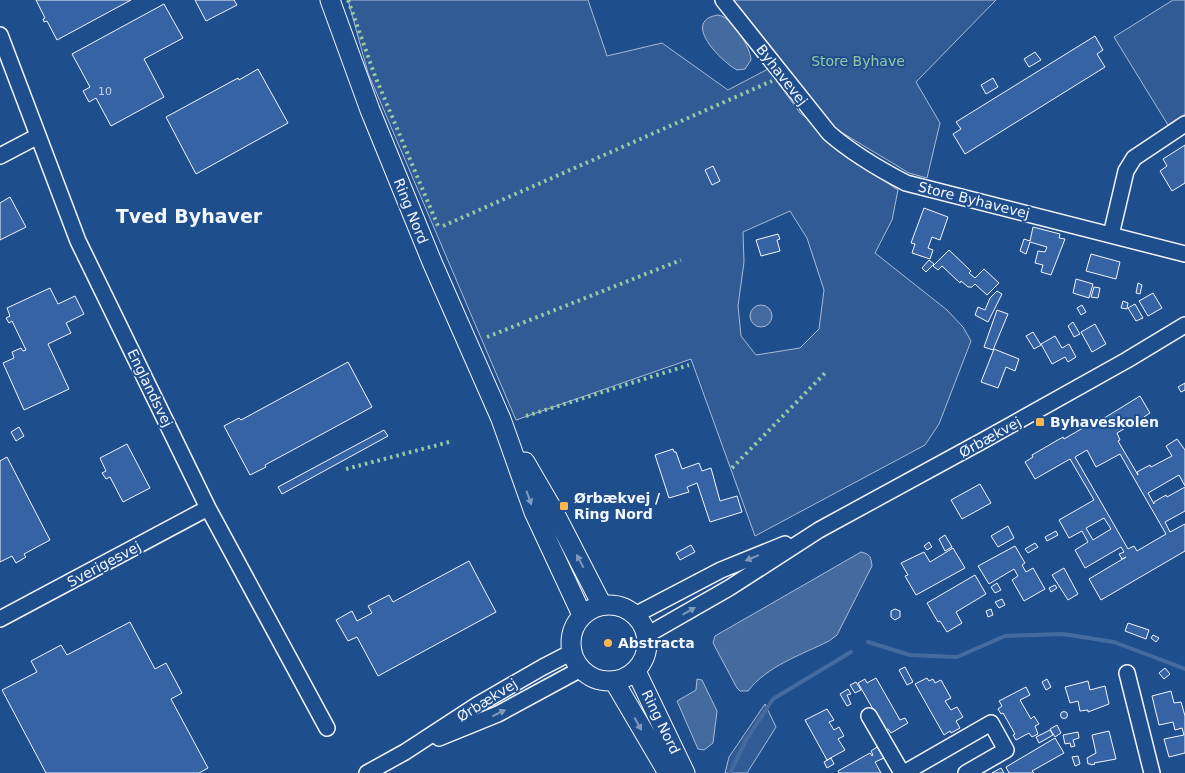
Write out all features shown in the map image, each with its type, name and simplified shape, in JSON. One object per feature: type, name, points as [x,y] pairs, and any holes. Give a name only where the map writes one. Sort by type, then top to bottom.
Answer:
[{"type":"main road","name":"Ring Nord","points":[[330,0],[370,110],[428,253],[501,419],[534,512],[582,616]]},
{"type":"main road","name":"Ring Nord","points":[[501,419],[553,510],[602,605]]},
{"type":"main road","points":[[602,605],[626,608],[635,615],[642,624],[647,636],[647,648],[643,660],[636,671],[626,678],[614,681],[596,679],[581,669],[572,652],[571,639],[574,626],[582,616],[602,605]]},
{"type":"main road","name":"Ring Nord","points":[[636,671],[685,773]]},
{"type":"main road","name":"Ring Nord","points":[[614,681],[668,773]]},
{"type":"street","name":"Byhavevej","points":[[723,0],[816,118],[844,146]]},
{"type":"street","name":"Englandsvej","points":[[0,35],[78,241],[208,508],[327,728]]},
{"type":"street","points":[[1111,235],[1126,171],[1134,158],[1185,124]]},
{"type":"street","points":[[0,156],[38,136]]},
{"type":"street","name":"Store Byhavevej","points":[[844,146],[876,167],[906,183],[1185,254]]},
{"type":"street","name":"Ørbækvej","points":[[647,636],[729,588],[819,530],[1127,360],[1185,325]]},
{"type":"street","name":"Sverigesvej","points":[[0,619],[208,508]]},
{"type":"street","name":"Ørbækvej","points":[[635,615],[721,570],[819,530]]},
{"type":"street","name":"Ørbækvej","points":[[367,773],[406,752],[477,705],[542,667],[572,652]]},
{"type":"street","name":"Ørbækvej","points":[[406,752],[498,714],[581,669]]},
{"type":"street","points":[[1127,673],[1152,773]]},
{"type":"street","points":[[869,716],[903,773],[991,724],[1006,750],[966,773]]},
{"type":"shaded area","points":[[348,0],[588,0],[607,56],[662,43],[728,90],[768,69],[800,113],[880,178],[898,190],[892,220],[875,253],[947,310],[963,327],[971,341],[939,424],[925,445],[755,536],[691,359],[516,420],[368,73]],"holes":[[[790,211],[807,238],[824,290],[819,329],[800,348],[756,355],[741,336],[738,306],[744,262],[743,232]]]},
{"type":"shaded area","name":"Store Byhave","points":[[733,0],[996,0],[916,82],[940,123],[927,178],[909,173],[831,126]]},
{"type":"shaded area","points":[[1173,0],[1185,0],[1185,114],[1168,125],[1114,37]]},
{"type":"shaded area","points":[[718,15],[729,21],[748,48],[751,60],[745,69],[737,70],[730,66],[714,51],[703,33],[703,25],[707,19]]},
{"type":"shaded area","points":[[761,305],[769,308],[772,316],[769,324],[761,327],[753,324],[750,316],[753,308]]},
{"type":"shaded area","points":[[861,552],[870,556],[872,566],[837,635],[829,641],[775,668],[756,682],[748,691],[740,691],[713,643],[715,636]]},
{"type":"shaded area","points":[[697,679],[702,680],[717,711],[713,743],[704,750],[698,749],[677,701],[696,690]]},
{"type":"shaded area","points":[[765,704],[776,727],[747,773],[725,773],[729,757]]},
{"type":"building","points":[[36,0],[131,0],[57,40],[47,21],[44,22],[43,19],[45,18]]},
{"type":"building","points":[[195,0],[234,0],[237,5],[206,21]]},
{"type":"building","points":[[164,4],[183,38],[144,59],[164,97],[111,126],[96,98],[89,102],[83,91],[90,87],[72,54]]},
{"type":"building","points":[[1095,36],[1103,50],[1097,54],[1105,67],[965,154],[953,134],[961,129],[956,122]]},
{"type":"building","points":[[1035,52],[1041,60],[1029,67],[1024,59]]},
{"type":"building","points":[[258,69],[288,123],[196,174],[166,117]]},
{"type":"building","points":[[993,78],[998,87],[986,94],[981,85]]},
{"type":"building","points":[[1185,145],[1185,183],[1172,191],[1160,171],[1167,166],[1163,159]]},
{"type":"building","points":[[713,166],[720,181],[712,185],[705,170]]},
{"type":"building","points":[[10,197],[26,227],[0,240],[0,203]]},
{"type":"building","points":[[924,208],[948,217],[940,240],[932,237],[928,248],[933,250],[930,259],[912,253],[915,244],[911,243]]},
{"type":"building","points":[[1033,227],[1060,234],[1059,238],[1065,239],[1051,275],[1041,272],[1043,265],[1035,263],[1038,251],[1045,252],[1047,247],[1030,242],[1026,254],[1020,251],[1024,239],[1030,241]]},
{"type":"building","points":[[778,234],[780,239],[777,240],[780,251],[761,256],[756,240]]},
{"type":"building","points":[[949,250],[971,271],[969,273],[975,278],[984,269],[999,283],[987,295],[975,284],[972,287],[968,287],[961,281],[960,283],[942,266],[938,270],[933,266]]},
{"type":"building","points":[[1091,254],[1120,262],[1116,279],[1086,271]]},
{"type":"building","points":[[929,260],[934,264],[926,272],[922,268]]},
{"type":"building","points":[[1076,279],[1093,284],[1089,298],[1073,293]]},
{"type":"building","points":[[1138,283],[1142,285],[1140,294],[1136,293]]},
{"type":"building","points":[[1094,287],[1100,288],[1098,298],[1091,297]]},
{"type":"building","points":[[50,288],[58,304],[75,296],[84,314],[66,323],[71,333],[48,344],[69,389],[24,410],[3,363],[14,358],[12,352],[21,348],[23,351],[26,350],[12,321],[9,323],[6,318],[10,316],[7,308]]},
{"type":"building","points":[[997,291],[1002,294],[988,322],[975,315],[978,307],[985,310],[990,298]]},
{"type":"building","points":[[1153,293],[1162,308],[1148,316],[1139,301]]},
{"type":"building","points":[[1123,301],[1128,303],[1127,309],[1121,308]]},
{"type":"building","points":[[1135,304],[1143,318],[1136,321],[1128,308]]},
{"type":"building","points":[[1082,305],[1086,312],[1081,315],[1077,308]]},
{"type":"building","points":[[997,310],[1008,314],[993,350],[984,347]]},
{"type":"building","points":[[1073,322],[1080,334],[1074,337],[1068,326]]},
{"type":"building","points":[[1095,324],[1106,344],[1092,352],[1081,332]]},
{"type":"building","points":[[1033,332],[1041,345],[1034,349],[1026,336]]},
{"type":"building","points":[[1055,336],[1062,348],[1069,344],[1076,357],[1068,362],[1065,357],[1052,364],[1041,344]]},
{"type":"building","points":[[994,349],[1019,359],[1015,371],[1006,367],[998,388],[981,382]]},
{"type":"building","points":[[348,362],[372,407],[250,475],[224,426],[239,418],[241,420]]},
{"type":"building","points":[[1185,383],[1185,390],[1181,392],[1178,387]]},
{"type":"building","points":[[1140,396],[1150,413],[1144,417],[1145,419],[1117,433],[1120,440],[1118,441],[1138,475],[1137,472],[1172,456],[1166,446],[1177,439],[1185,450],[1185,486],[1179,475],[1148,493],[1154,504],[1154,502],[1166,495],[1167,497],[1185,487],[1185,511],[1165,522],[1170,532],[1185,524],[1185,551],[1101,600],[1089,579],[1126,557],[1122,559],[1119,554],[1124,552],[1121,547],[1085,568],[1075,550],[1088,542],[1082,531],[1069,538],[1059,520],[1094,500],[1070,459],[1035,479],[1025,462],[1033,457],[1032,455],[1063,437],[1064,439],[1100,418],[1101,420]],"holes":[[[1087,450],[1096,467],[1120,454],[1166,534],[1137,551],[1134,546],[1128,549],[1075,457]],[[1104,518],[1111,529],[1093,540],[1086,528]]]},
{"type":"building","points":[[19,427],[24,436],[16,441],[11,432]]},
{"type":"building","points":[[384,430],[388,436],[282,494],[278,487]]},
{"type":"building","points":[[127,444],[150,488],[123,502],[110,477],[106,479],[102,473],[106,471],[100,458]]},
{"type":"building","points":[[673,449],[676,452],[682,469],[699,463],[702,471],[711,468],[720,501],[737,496],[742,512],[710,522],[697,483],[687,487],[689,492],[669,498],[655,455]]},
{"type":"building","points":[[7,457],[50,540],[24,554],[26,557],[16,563],[12,556],[0,562],[0,461]]},
{"type":"building","points":[[980,484],[991,503],[962,519],[951,500]]},
{"type":"building","points":[[1008,526],[1014,538],[998,547],[991,536]]},
{"type":"building","points":[[1056,531],[1058,535],[1047,541],[1045,537]]},
{"type":"building","points":[[945,535],[952,547],[945,551],[939,539]]},
{"type":"building","points":[[929,542],[932,547],[927,550],[924,546]]},
{"type":"building","points":[[1035,543],[1038,547],[1028,553],[1025,549]]},
{"type":"building","points":[[691,545],[695,552],[680,560],[676,553]]},
{"type":"building","points":[[1015,546],[1025,563],[1022,565],[1026,572],[1033,568],[1045,589],[1024,601],[1012,580],[1018,576],[1014,569],[989,584],[978,566]]},
{"type":"building","points":[[953,548],[965,568],[916,595],[905,576],[908,575],[901,563],[924,552],[930,562]]},
{"type":"building","points":[[469,561],[496,612],[378,676],[357,637],[348,641],[336,620],[352,611],[357,621],[372,613],[368,606],[389,595],[393,602]]},
{"type":"building","points":[[1064,568],[1078,594],[1068,600],[1052,575]]},
{"type":"building","points":[[975,575],[986,594],[956,612],[962,623],[947,632],[940,621],[938,622],[927,603]]},
{"type":"building","points":[[997,583],[1001,590],[995,593],[991,587]]},
{"type":"building","points":[[1055,585],[1057,588],[1051,592],[1049,588]]},
{"type":"building","points":[[1002,599],[1005,605],[999,608],[995,602]]},
{"type":"building","points":[[895,609],[900,611],[900,617],[895,620],[891,617],[891,611]]},
{"type":"building","points":[[991,609],[993,615],[988,617],[986,611]]},
{"type":"building","points":[[130,622],[155,669],[166,663],[182,693],[171,699],[208,768],[199,773],[46,773],[2,690],[37,672],[31,661],[61,645],[67,655]]},
{"type":"building","points":[[1128,623],[1149,630],[1146,639],[1125,631]]},
{"type":"building","points":[[1153,635],[1159,638],[1156,642],[1151,638]]},
{"type":"building","points":[[905,667],[913,682],[907,685],[899,670]]},
{"type":"building","points":[[1165,668],[1170,674],[1164,679],[1159,673]]},
{"type":"building","points":[[876,678],[900,720],[905,718],[908,723],[891,733],[888,729],[885,730],[858,683],[865,679],[867,683]]},
{"type":"building","points":[[927,678],[929,681],[933,679],[935,683],[941,680],[951,698],[945,701],[951,710],[957,707],[963,717],[956,721],[960,728],[951,733],[950,731],[944,735],[915,684]]},
{"type":"building","points":[[1047,679],[1051,687],[1046,690],[1042,682]]},
{"type":"building","points":[[1088,681],[1090,690],[1105,686],[1109,704],[1088,712],[1088,710],[1080,711],[1078,701],[1070,703],[1065,687]]},
{"type":"building","points":[[856,682],[861,690],[855,693],[850,685]]},
{"type":"building","points":[[1026,687],[1030,695],[1020,700],[1031,719],[1034,716],[1039,724],[1035,726],[1038,734],[1032,737],[1029,733],[1016,740],[1013,735],[1015,734],[1003,713],[1001,714],[998,709],[1002,706],[999,701]]},
{"type":"building","points":[[848,689],[851,694],[847,695],[851,704],[847,706],[840,694]]},
{"type":"building","points":[[1171,691],[1174,703],[1181,702],[1185,716],[1185,753],[1169,757],[1164,739],[1184,735],[1182,728],[1175,730],[1173,722],[1159,725],[1152,696]]},
{"type":"building","points":[[827,709],[834,720],[829,722],[834,730],[839,727],[844,736],[838,739],[845,750],[827,760],[805,720]]},
{"type":"building","points":[[1064,711],[1068,715],[1064,719],[1060,715]]},
{"type":"building","points":[[1057,725],[1061,733],[1055,737],[1050,729]]},
{"type":"building","points":[[1050,730],[1053,735],[1039,743],[1036,737]]},
{"type":"building","points":[[1109,731],[1116,759],[1091,765],[1088,764],[1087,758],[1096,753],[1092,735]]},
{"type":"building","points":[[1078,732],[1079,738],[1073,740],[1075,746],[1071,747],[1070,743],[1065,744],[1063,735]]},
{"type":"building","points":[[1055,738],[1064,753],[1032,771],[1034,773],[1009,773],[1006,767]]},
{"type":"building","points":[[877,747],[884,758],[875,762],[881,773],[839,773],[838,771],[870,753],[872,756],[871,751]]},
{"type":"building","points":[[1078,756],[1080,764],[1075,766],[1072,757]]},
{"type":"building","points":[[831,758],[834,764],[827,768],[824,762]]},
{"type":"building","points":[[1001,768],[1004,773],[992,773]]},
{"type":"waterway","points":[[868,642],[910,655],[957,657],[1005,636],[1063,634],[1114,642],[1185,669]]},
{"type":"waterway","points":[[730,773],[746,740],[773,699],[851,652]]},
{"type":"hedge","points":[[348,0],[375,76],[438,226]]},
{"type":"hedge","points":[[443,226],[772,81]]},
{"type":"hedge","points":[[487,337],[681,260]]},
{"type":"hedge","points":[[526,416],[689,365]]},
{"type":"hedge","points":[[732,468],[827,371]]},
{"type":"hedge","points":[[346,469],[453,441]]},
{"type":"place","name":"Byhaveskolen","points":[[1040,422]]},
{"type":"place","name":"Ørbækvej / Ring Nord","points":[[564,506]]},
{"type":"place","name":"Abstracta","points":[[608,643]]},
{"type":"district","name":"Tved Byhaver","points":[[189,216]]}]
